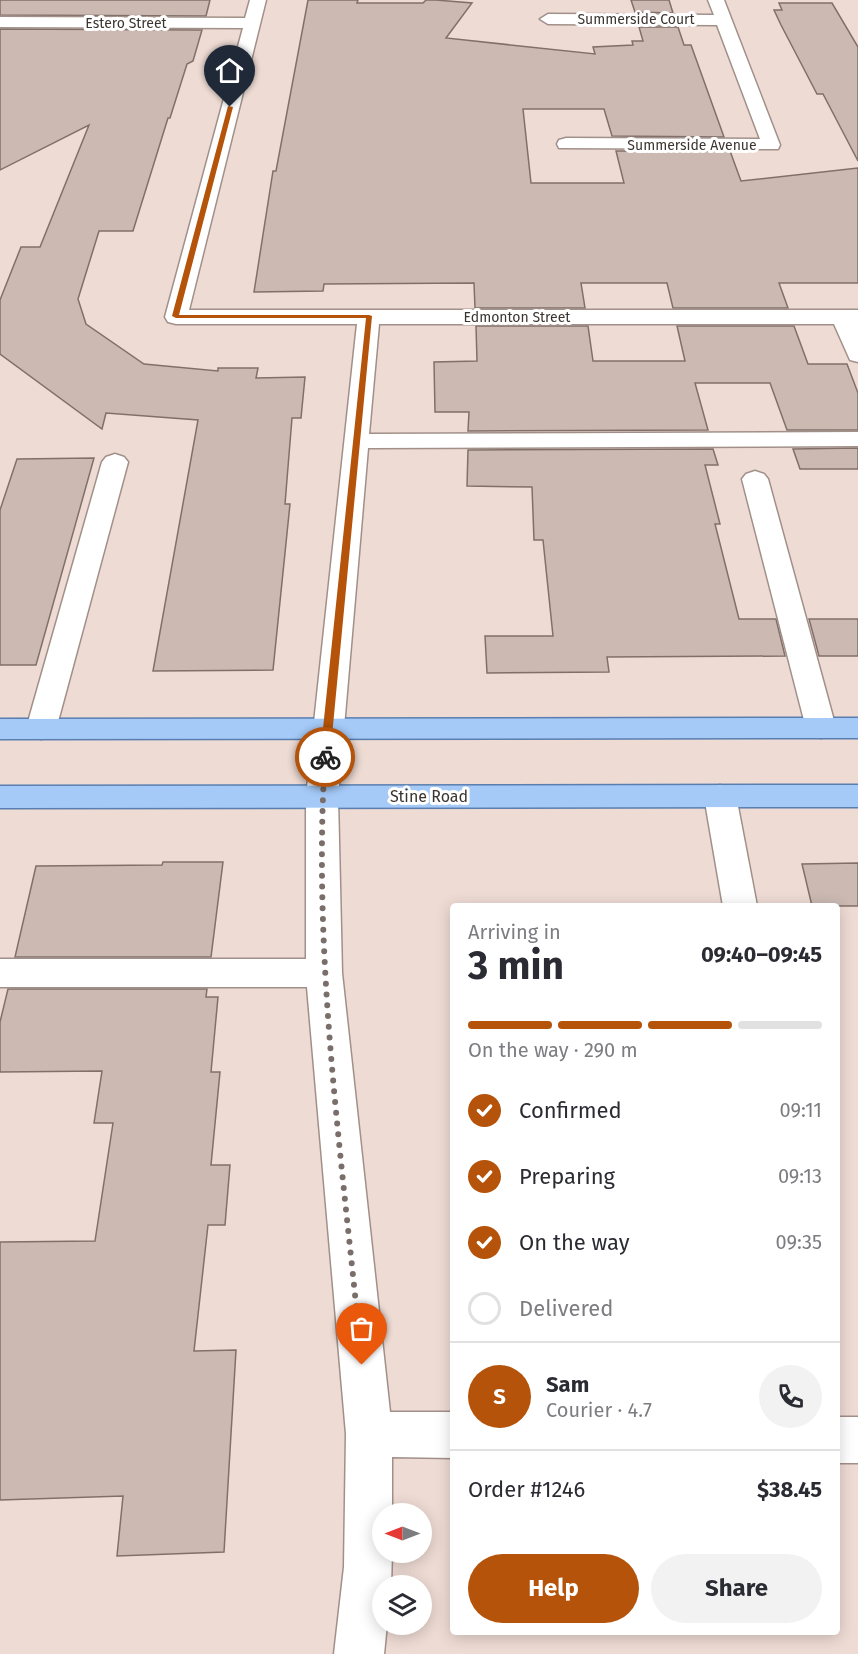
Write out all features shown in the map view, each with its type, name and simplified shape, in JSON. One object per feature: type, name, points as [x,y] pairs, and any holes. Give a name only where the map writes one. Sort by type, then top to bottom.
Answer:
[{"type":"main road","points":[[0,729],[858,728]]},
{"type":"main road","name":"Stine Road","points":[[0,797],[858,796]]},
{"type":"street","points":[[252,23],[258,0]]},
{"type":"street","name":"Summerside Avenue","points":[[566,144],[771,145],[716,0]]},
{"type":"street","name":"Summerside Court","points":[[548,19],[724,20]]},
{"type":"street","name":"Estero Street","points":[[0,22],[252,23]]},
{"type":"street","name":"Edmonton Street","points":[[252,23],[176,316],[850,316]]},
{"type":"street","points":[[359,1654],[368,1567],[369,1434],[324,974],[322,796],[369,316]]},
{"type":"street","points":[[850,316],[858,355]]},
{"type":"street","points":[[356,441],[858,439]]},
{"type":"street","points":[[40,729],[115,462]]},
{"type":"street","points":[[755,479],[821,728]]},
{"type":"street","points":[[720,796],[739,903]]},
{"type":"street","points":[[0,974],[324,974]]},
{"type":"street","points":[[369,1434],[450,1435]]},
{"type":"street","points":[[840,1440],[858,1440]]},
{"type":"building","points":[[0,0],[210,0],[206,16],[0,15]]},
{"type":"building","points":[[308,0],[423,3],[426,0],[436,0],[472,3],[446,38],[595,54],[593,47],[633,45],[632,41],[643,41],[639,27],[678,27],[684,45],[691,45],[724,137],[612,136],[604,109],[523,109],[531,183],[624,183],[616,151],[730,151],[741,181],[858,168],[858,283],[779,283],[788,308],[673,308],[667,283],[581,283],[585,308],[475,308],[474,283],[324,284],[323,291],[254,292],[273,171],[276,171]]},
{"type":"building","points":[[631,0],[669,0],[673,13],[635,12]]},
{"type":"building","points":[[779,3],[832,3],[858,47],[858,161],[823,94],[817,94],[781,25],[774,10],[782,10]]},
{"type":"building","points":[[0,29],[202,30],[193,61],[187,64],[170,118],[168,118],[133,231],[99,231],[78,299],[86,324],[144,364],[218,371],[218,368],[258,368],[256,378],[305,377],[301,418],[292,418],[285,504],[290,504],[273,670],[153,671],[198,420],[106,413],[102,429],[0,354],[0,300],[21,247],[40,247],[89,125],[0,170]]},
{"type":"building","points":[[476,326],[588,326],[593,361],[685,361],[677,326],[794,326],[808,364],[847,364],[858,393],[858,430],[787,430],[770,383],[695,383],[708,430],[468,431],[469,412],[435,412],[434,362],[477,361]]},
{"type":"building","points":[[858,448],[858,469],[800,469],[793,449]]},
{"type":"building","points":[[713,449],[718,465],[705,465],[720,524],[715,524],[739,619],[776,619],[785,656],[607,657],[609,672],[487,673],[485,636],[553,636],[543,540],[534,540],[532,487],[467,486],[468,450]]},
{"type":"building","points":[[94,458],[36,665],[0,665],[0,510],[17,459]]},
{"type":"building","points":[[809,619],[858,619],[858,656],[819,656]]},
{"type":"building","points":[[163,862],[223,862],[211,957],[15,957],[36,866],[162,865]]},
{"type":"building","points":[[858,863],[858,906],[840,906],[840,903],[811,903],[802,864]]},
{"type":"building","points":[[8,989],[207,989],[206,997],[218,997],[211,1072],[220,1072],[211,1165],[230,1165],[225,1225],[208,1225],[194,1351],[236,1350],[224,1552],[117,1556],[123,1496],[0,1500],[0,1242],[95,1241],[113,1123],[94,1123],[102,1071],[0,1072],[0,1022]]},
{"type":"way so far","points":[[325,757],[322,796],[324,974],[362,1365]]},
{"type":"route","points":[[230,107],[176,316],[369,316],[325,757]]}]
